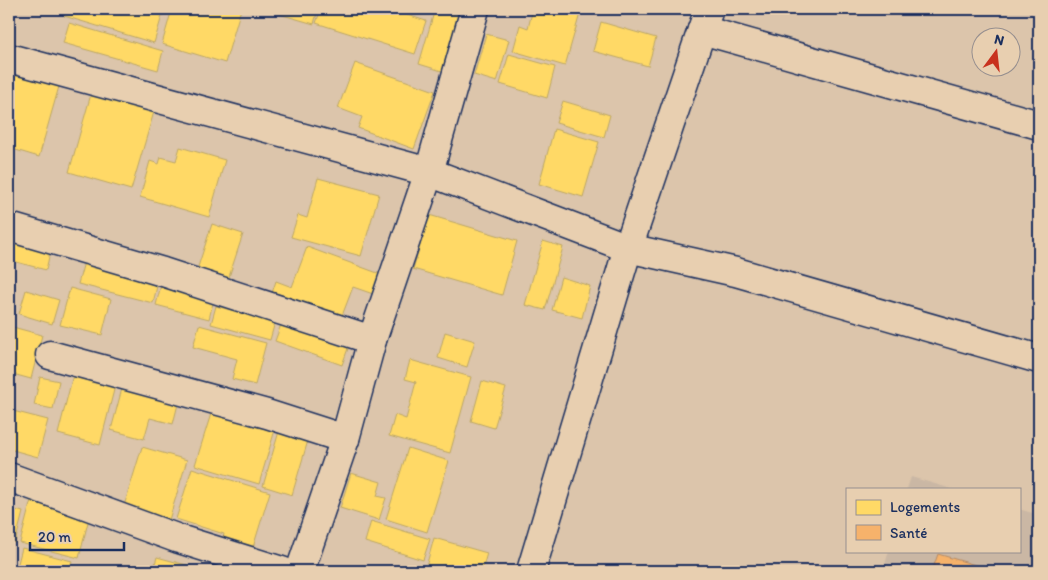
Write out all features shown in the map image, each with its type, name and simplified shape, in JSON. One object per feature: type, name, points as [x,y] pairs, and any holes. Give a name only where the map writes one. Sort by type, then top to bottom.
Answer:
[{"type":"street","points":[[300,571],[345,439],[372,340],[429,172],[476,9]]},
{"type":"street","points":[[531,571],[628,248],[705,20],[1039,125]]},
{"type":"street","points":[[9,58],[429,172],[628,248],[736,272],[1039,359]]},
{"type":"street","points":[[9,227],[163,272],[372,340]]},
{"type":"street","points":[[50,355],[267,414],[345,439]]},
{"type":"street","points":[[9,477],[179,539],[282,571]]},
{"type":"shaded area","points":[[911,477],[949,488],[907,488]]},
{"type":"shaded area","points":[[1020,509],[1039,515],[1039,571],[883,571],[889,552],[1020,552]]},
{"type":"building: Logements","points":[[66,9],[164,9],[154,43],[64,16]]},
{"type":"building: Logements","points":[[172,9],[241,9],[225,63],[162,44]]},
{"type":"building: Logements","points":[[262,9],[318,9],[314,24]]},
{"type":"building: Logements","points":[[321,9],[389,9],[426,21],[415,54],[316,23]]},
{"type":"building: Logements","points":[[435,9],[464,9],[445,72],[419,64]]},
{"type":"building: Logements","points":[[533,9],[581,10],[565,66],[513,51],[520,25],[528,28]]},
{"type":"building: Logements","points":[[601,22],[656,38],[648,66],[593,51]]},
{"type":"building: Logements","points":[[69,23],[163,51],[158,70],[63,43]]},
{"type":"building: Logements","points":[[486,34],[509,40],[497,82],[474,75]]},
{"type":"building: Logements","points":[[509,54],[555,67],[547,98],[500,84]]},
{"type":"building: Logements","points":[[355,63],[435,91],[414,149],[358,128],[362,117],[338,108]]},
{"type":"building: Logements","points":[[9,68],[60,83],[39,157],[9,148]]},
{"type":"building: Logements","points":[[93,87],[156,105],[131,190],[69,172]]},
{"type":"building: Logements","points":[[563,101],[610,115],[604,137],[556,123]]},
{"type":"building: Logements","points":[[554,129],[599,142],[583,197],[539,184]]},
{"type":"building: Logements","points":[[180,147],[225,160],[209,217],[140,197],[150,161],[159,164],[161,157],[176,161]]},
{"type":"building: Logements","points":[[318,178],[379,194],[361,256],[291,237],[298,215],[307,218]]},
{"type":"building: Logements","points":[[429,215],[517,241],[502,295],[413,269]]},
{"type":"building: Logements","points":[[212,224],[243,234],[227,283],[196,273]]},
{"type":"building: Logements","points":[[13,238],[51,248],[46,270],[9,260]]},
{"type":"building: Logements","points":[[543,241],[563,247],[545,310],[525,305]]},
{"type":"building: Logements","points":[[307,247],[383,275],[376,295],[353,287],[340,321],[271,296],[276,281],[292,287]]},
{"type":"building: Logements","points":[[84,262],[158,282],[153,303],[78,284]]},
{"type":"building: Logements","points":[[561,277],[590,286],[582,318],[552,310]]},
{"type":"building: Logements","points":[[161,285],[214,299],[209,319],[156,305]]},
{"type":"building: Logements","points":[[70,288],[111,299],[102,335],[60,325]]},
{"type":"building: Logements","points":[[26,290],[59,300],[52,324],[19,314]]},
{"type":"building: Logements","points":[[216,306],[275,322],[270,340],[211,324]]},
{"type":"building: Logements","points":[[283,319],[350,343],[342,365],[275,341]]},
{"type":"building: Logements","points":[[199,325],[266,343],[255,385],[232,379],[237,359],[193,347]]},
{"type":"building: Logements","points":[[9,326],[42,335],[31,379],[9,373]]},
{"type":"building: Logements","points":[[445,332],[475,341],[467,367],[438,358]]},
{"type":"building: Logements","points":[[410,360],[471,377],[450,453],[389,436],[395,415],[406,419],[416,382],[405,379]]},
{"type":"building: Logements","points":[[75,367],[117,378],[100,445],[58,434]]},
{"type":"building: Logements","points":[[40,377],[59,381],[53,409],[34,405]]},
{"type":"building: Logements","points":[[124,381],[180,396],[173,424],[150,418],[144,439],[111,430]]},
{"type":"building: Logements","points":[[482,381],[506,388],[494,428],[471,421]]},
{"type":"building: Logements","points":[[214,404],[277,423],[259,484],[195,465]]},
{"type":"building: Logements","points":[[9,410],[48,420],[38,457],[9,449]]},
{"type":"building: Logements","points":[[280,428],[309,437],[292,495],[263,486]]},
{"type":"building: Logements","points":[[142,447],[187,460],[169,520],[124,506]]},
{"type":"building: Logements","points":[[408,448],[449,461],[427,532],[386,519]]},
{"type":"building: Logements","points":[[192,468],[270,492],[251,554],[221,545],[224,534],[176,519]]},
{"type":"building: Logements","points":[[351,473],[381,482],[377,496],[386,498],[379,520],[340,508]]},
{"type":"building: Logements","points":[[31,500],[90,514],[79,558],[20,543]]},
{"type":"building: Logements","points":[[9,508],[23,512],[15,543],[9,541]]},
{"type":"building: Logements","points":[[371,521],[430,539],[423,560],[365,542]]},
{"type":"building: Logements","points":[[434,538],[487,553],[482,571],[440,571],[426,567]]},
{"type":"building: Logements","points":[[22,548],[72,561],[69,571],[16,571]]},
{"type":"building: Logements","points":[[157,557],[201,569],[200,571],[153,571]]},
{"type":"building: Santé","points":[[938,554],[996,571],[932,571]]}]
